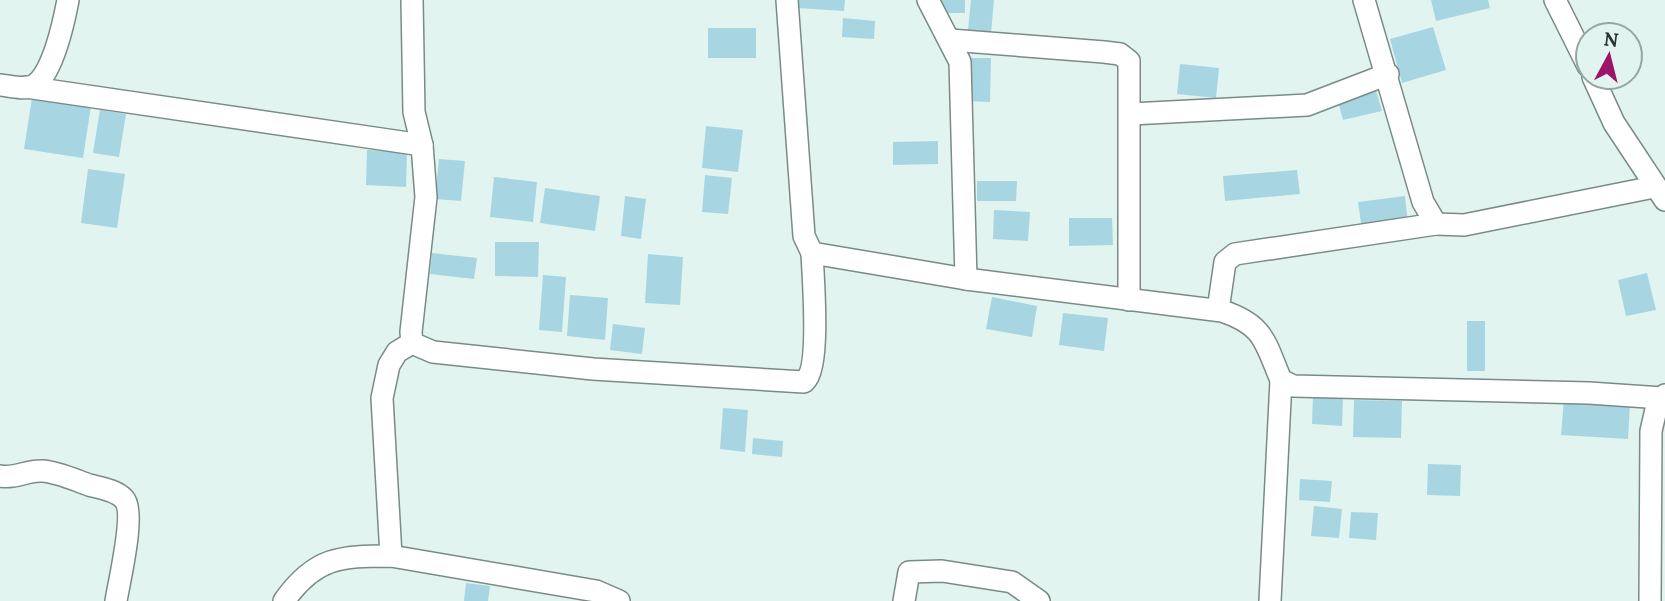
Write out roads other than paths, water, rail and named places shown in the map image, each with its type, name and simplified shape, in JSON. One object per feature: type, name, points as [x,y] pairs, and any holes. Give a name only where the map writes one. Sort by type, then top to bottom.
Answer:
[{"type":"street","points":[[26,87],[33,86],[49,67],[68,0]]},
{"type":"street","points":[[391,556],[382,398],[389,365],[397,352],[412,342],[425,225],[426,175],[414,111],[412,0]]},
{"type":"street","points":[[412,342],[422,350],[433,352],[593,369],[804,382],[810,372],[814,343],[812,253],[804,236],[787,0]]},
{"type":"street","points":[[928,0],[960,62],[966,279]]},
{"type":"street","points":[[1364,0],[1388,74],[1423,202],[1436,224]]},
{"type":"street","points":[[1555,0],[1574,38]]},
{"type":"street","points":[[950,40],[1120,54],[1130,65],[1129,300]]},
{"type":"street","points":[[1130,114],[1307,105],[1388,74]]},
{"type":"street","points":[[0,85],[422,145]]},
{"type":"street","points":[[1219,310],[1225,262],[1235,254],[1436,224],[1464,226],[1659,193],[1614,122],[1600,91]]},
{"type":"street","points":[[812,253],[966,279],[1219,310],[1253,324],[1262,334],[1281,380],[1270,601]]},
{"type":"street","points":[[1281,380],[1298,387],[1359,390],[1589,393],[1663,397]]},
{"type":"street","points":[[1650,601],[1651,431],[1657,405],[1663,397]]},
{"type":"street","points":[[0,476],[15,478],[33,471],[47,471],[114,493],[125,500],[129,508],[128,525],[116,601]]},
{"type":"street","points":[[284,601],[297,582],[324,562],[358,556],[391,556],[596,591],[619,601]]},
{"type":"street","points":[[904,601],[909,572],[925,570],[1012,582],[1039,601]]}]
